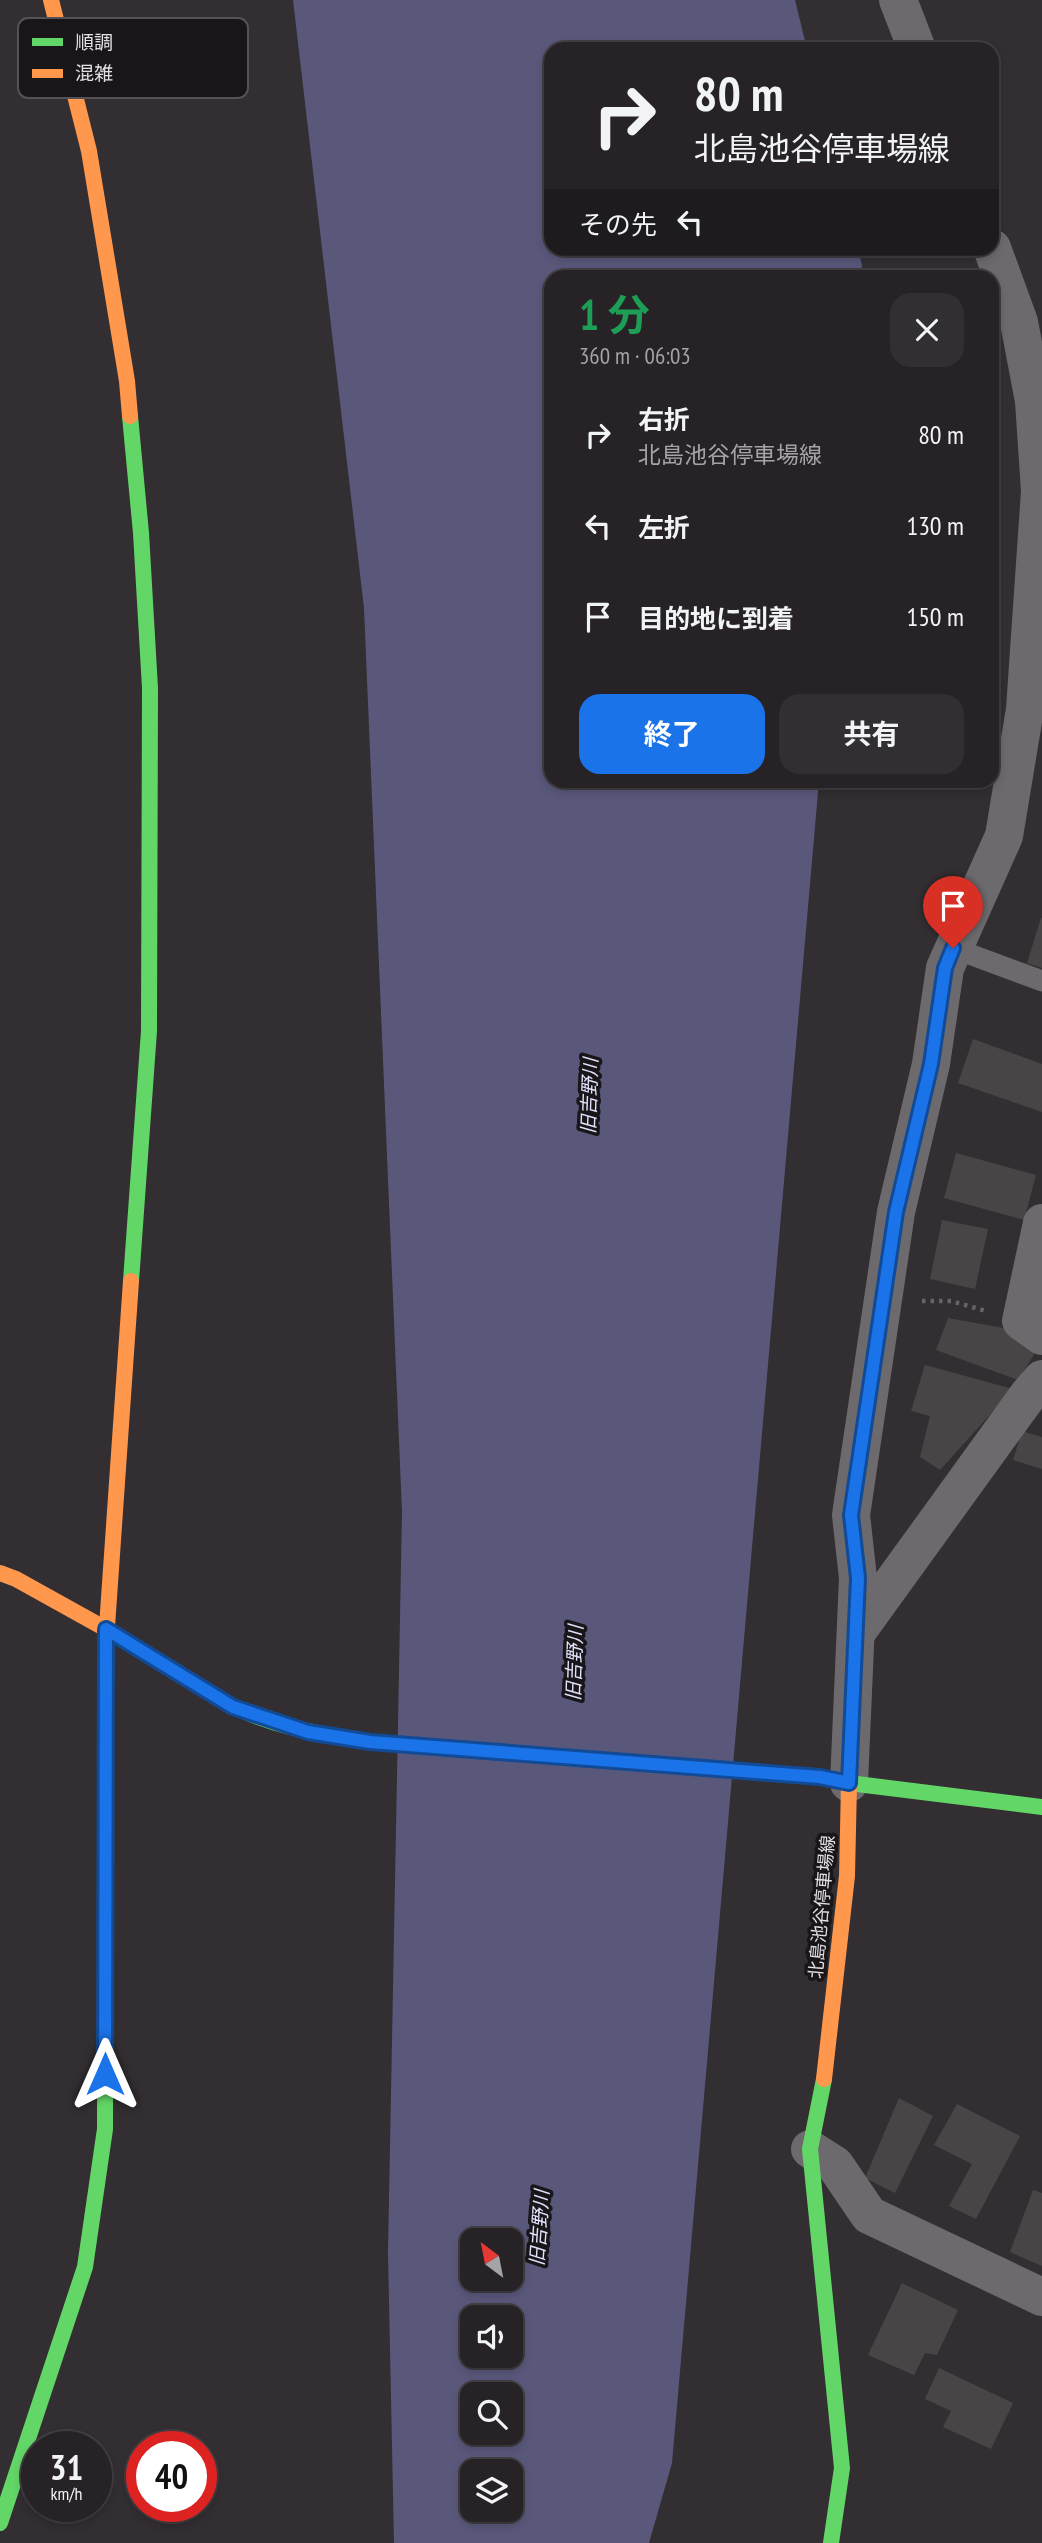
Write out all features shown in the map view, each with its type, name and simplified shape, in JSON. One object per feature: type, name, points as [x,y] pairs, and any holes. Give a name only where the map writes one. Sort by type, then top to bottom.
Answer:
[{"type":"street","points":[[51,0],[56,18]]},
{"type":"street","points":[[898,0],[914,42]]},
{"type":"street","points":[[0,2523],[85,2267],[105,2129],[106,1629],[149,1031],[150,688],[142,533],[127,381],[89,151],[76,98]]},
{"type":"street","points":[[834,1780],[856,1633],[858,1578],[851,1515],[896,1212],[931,1064],[945,968],[1004,836],[1033,713],[1040,491],[1034,401],[1019,322],[995,256]]},
{"type":"street","points":[[1031,1328],[1042,1223]]},
{"type":"street","points":[[856,1633],[1042,1379]]},
{"type":"street","points":[[0,1573],[16,1579],[106,1629],[233,1707],[308,1732],[370,1742],[834,1780],[1042,1807]]},
{"type":"street","name":"北島池谷停車場線","points":[[831,2543],[842,2468],[810,2149],[825,2073],[847,1876],[834,1780]]},
{"type":"street","points":[[810,2149],[835,2165],[869,2215],[1042,2297]]},
{"type":"lane","points":[[953,948],[1042,981]]},
{"type":"path","points":[[883,1300],[951,1301],[1031,1328]]},
{"type":"water","name":"旧吉野川","points":[[293,0],[795,0],[805,42],[544,42],[544,256],[860,256],[862,265],[862,270],[544,270],[544,788],[818,788],[672,2463],[649,2543],[394,2543],[388,2252],[402,1512],[364,608]]},
{"type":"building","points":[[1042,918],[1042,968],[1027,963]]},
{"type":"building","points":[[973,1039],[1042,1064],[1042,1112],[958,1083]]},
{"type":"building","points":[[956,1153],[1036,1175],[1024,1220],[944,1198]]},
{"type":"building","points":[[942,1220],[988,1229],[975,1289],[930,1279]]},
{"type":"building","points":[[948,1318],[1009,1329],[1035,1353],[1018,1380],[936,1350]]},
{"type":"building","points":[[925,1365],[1013,1389],[940,1470],[920,1457],[930,1416],[911,1411]]},
{"type":"building","points":[[1022,1431],[1042,1437],[1042,1469],[1013,1460]]},
{"type":"building","points":[[899,2098],[933,2116],[895,2193],[865,2178]]},
{"type":"building","points":[[957,2104],[1020,2136],[976,2219],[949,2206],[972,2164],[934,2145]]},
{"type":"building","points":[[1033,2190],[1042,2193],[1042,2266],[1010,2252]]},
{"type":"building","points":[[902,2283],[958,2310],[937,2355],[925,2353],[914,2375],[868,2355]]},
{"type":"building","points":[[939,2368],[1013,2403],[991,2449],[943,2427],[951,2411],[925,2399]]},
{"type":"traffic: fast","points":[[130,416],[141,533],[150,688],[149,1031],[131,1281]]},
{"type":"traffic: fast","points":[[0,2523],[85,2267],[105,2129],[106,1641]]},
{"type":"traffic: fast","points":[[216,1697],[271,1721],[311,1732],[370,1742],[820,1777],[1042,1807]]},
{"type":"traffic: fast","points":[[824,2079],[810,2149],[842,2468],[831,2543]]},
{"type":"traffic: slow","points":[[51,0],[56,18]]},
{"type":"traffic: slow","points":[[76,98],[89,151],[127,381],[130,416]]},
{"type":"traffic: slow","points":[[106,1641],[131,1281]]},
{"type":"traffic: slow","points":[[0,1573],[16,1579],[106,1629],[216,1697]]},
{"type":"traffic: slow","points":[[824,2079],[847,1876],[849,1783]]},
{"type":"route","points":[[105,2074],[106,1629],[233,1707],[308,1732],[370,1742],[820,1777],[849,1783],[858,1578],[851,1515],[896,1212],[931,1064],[945,968],[953,948]]}]
